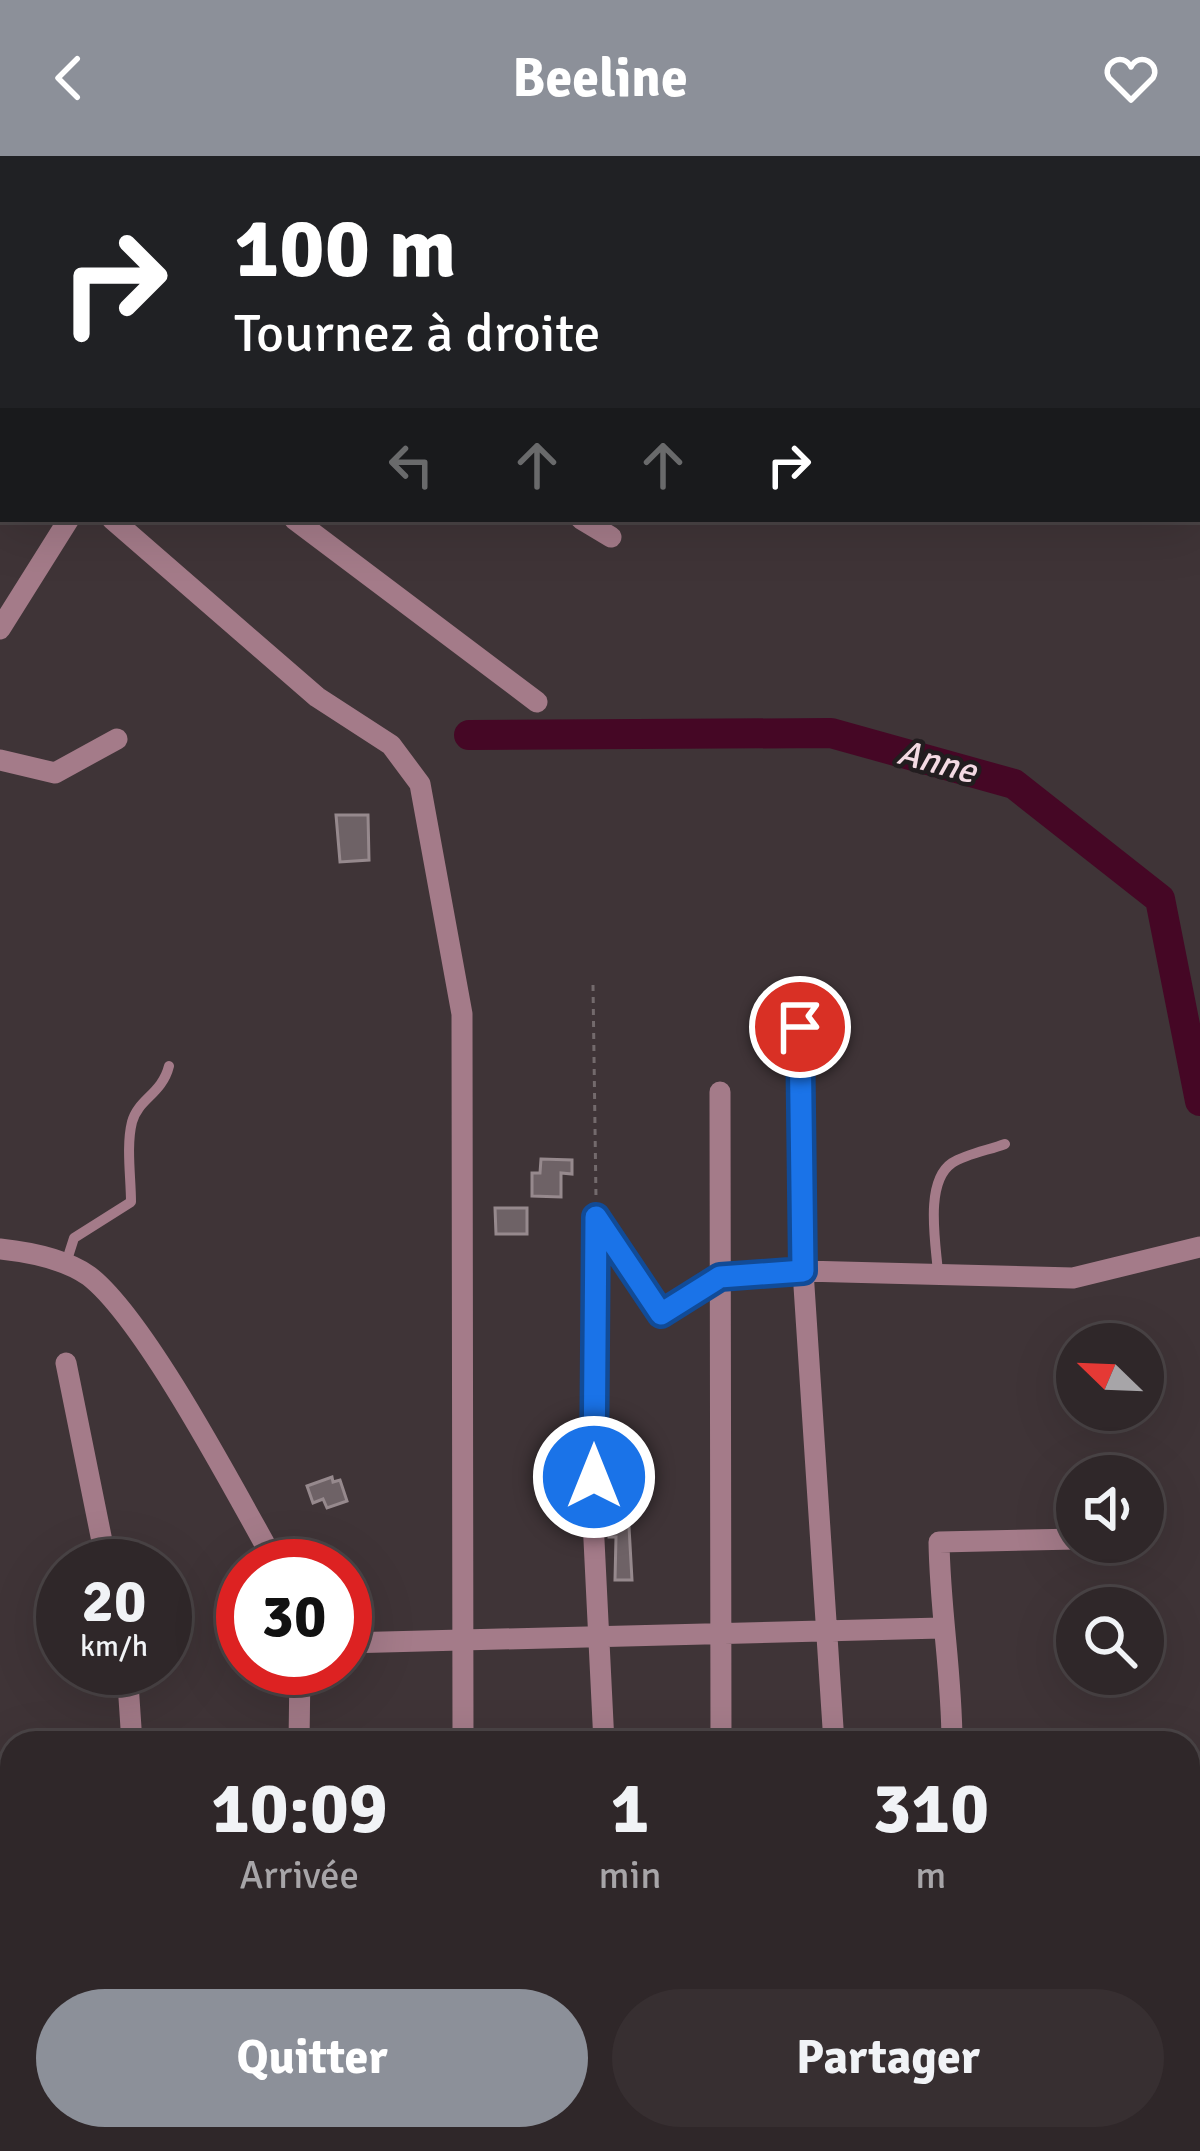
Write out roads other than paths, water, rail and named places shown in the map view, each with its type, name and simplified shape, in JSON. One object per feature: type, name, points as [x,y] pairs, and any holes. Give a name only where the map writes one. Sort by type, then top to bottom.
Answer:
[{"type":"street","points":[[0,629],[67,522]]},
{"type":"street","points":[[115,522],[317,697],[391,745],[420,784],[462,1014],[464,1731]]},
{"type":"street","points":[[298,522],[537,702]]},
{"type":"street","points":[[586,522],[611,537]]},
{"type":"street","points":[[0,760],[55,772],[117,739]]},
{"type":"street","points":[[800,1027],[803,1271],[832,1731]]},
{"type":"street","points":[[720,1092],[722,1731]]},
{"type":"street","points":[[603,1731],[593,1520],[596,1217],[661,1314],[720,1277],[803,1271],[1073,1278],[1200,1246]]},
{"type":"street","points":[[0,1249],[87,1275],[135,1331],[261,1539]]},
{"type":"street","points":[[66,1363],[102,1539]]},
{"type":"street","points":[[952,1731],[951,1662],[940,1628],[939,1542],[1056,1539]]},
{"type":"street","points":[[372,1642],[824,1627],[940,1628]]},
{"type":"street","points":[[129,1695],[131,1731]]},
{"type":"street","points":[[298,1731],[299,1695]]},
{"type":"lane","points":[[65,1266],[74,1238],[130,1202],[132,1121],[140,1106],[163,1088],[169,1066]]},
{"type":"lane","points":[[938,1273],[935,1218],[942,1172],[955,1161],[1005,1144]]},
{"type":"waterway","name":"Anne","points":[[469,735],[831,733],[1014,784],[1160,899],[1200,1101]]}]
